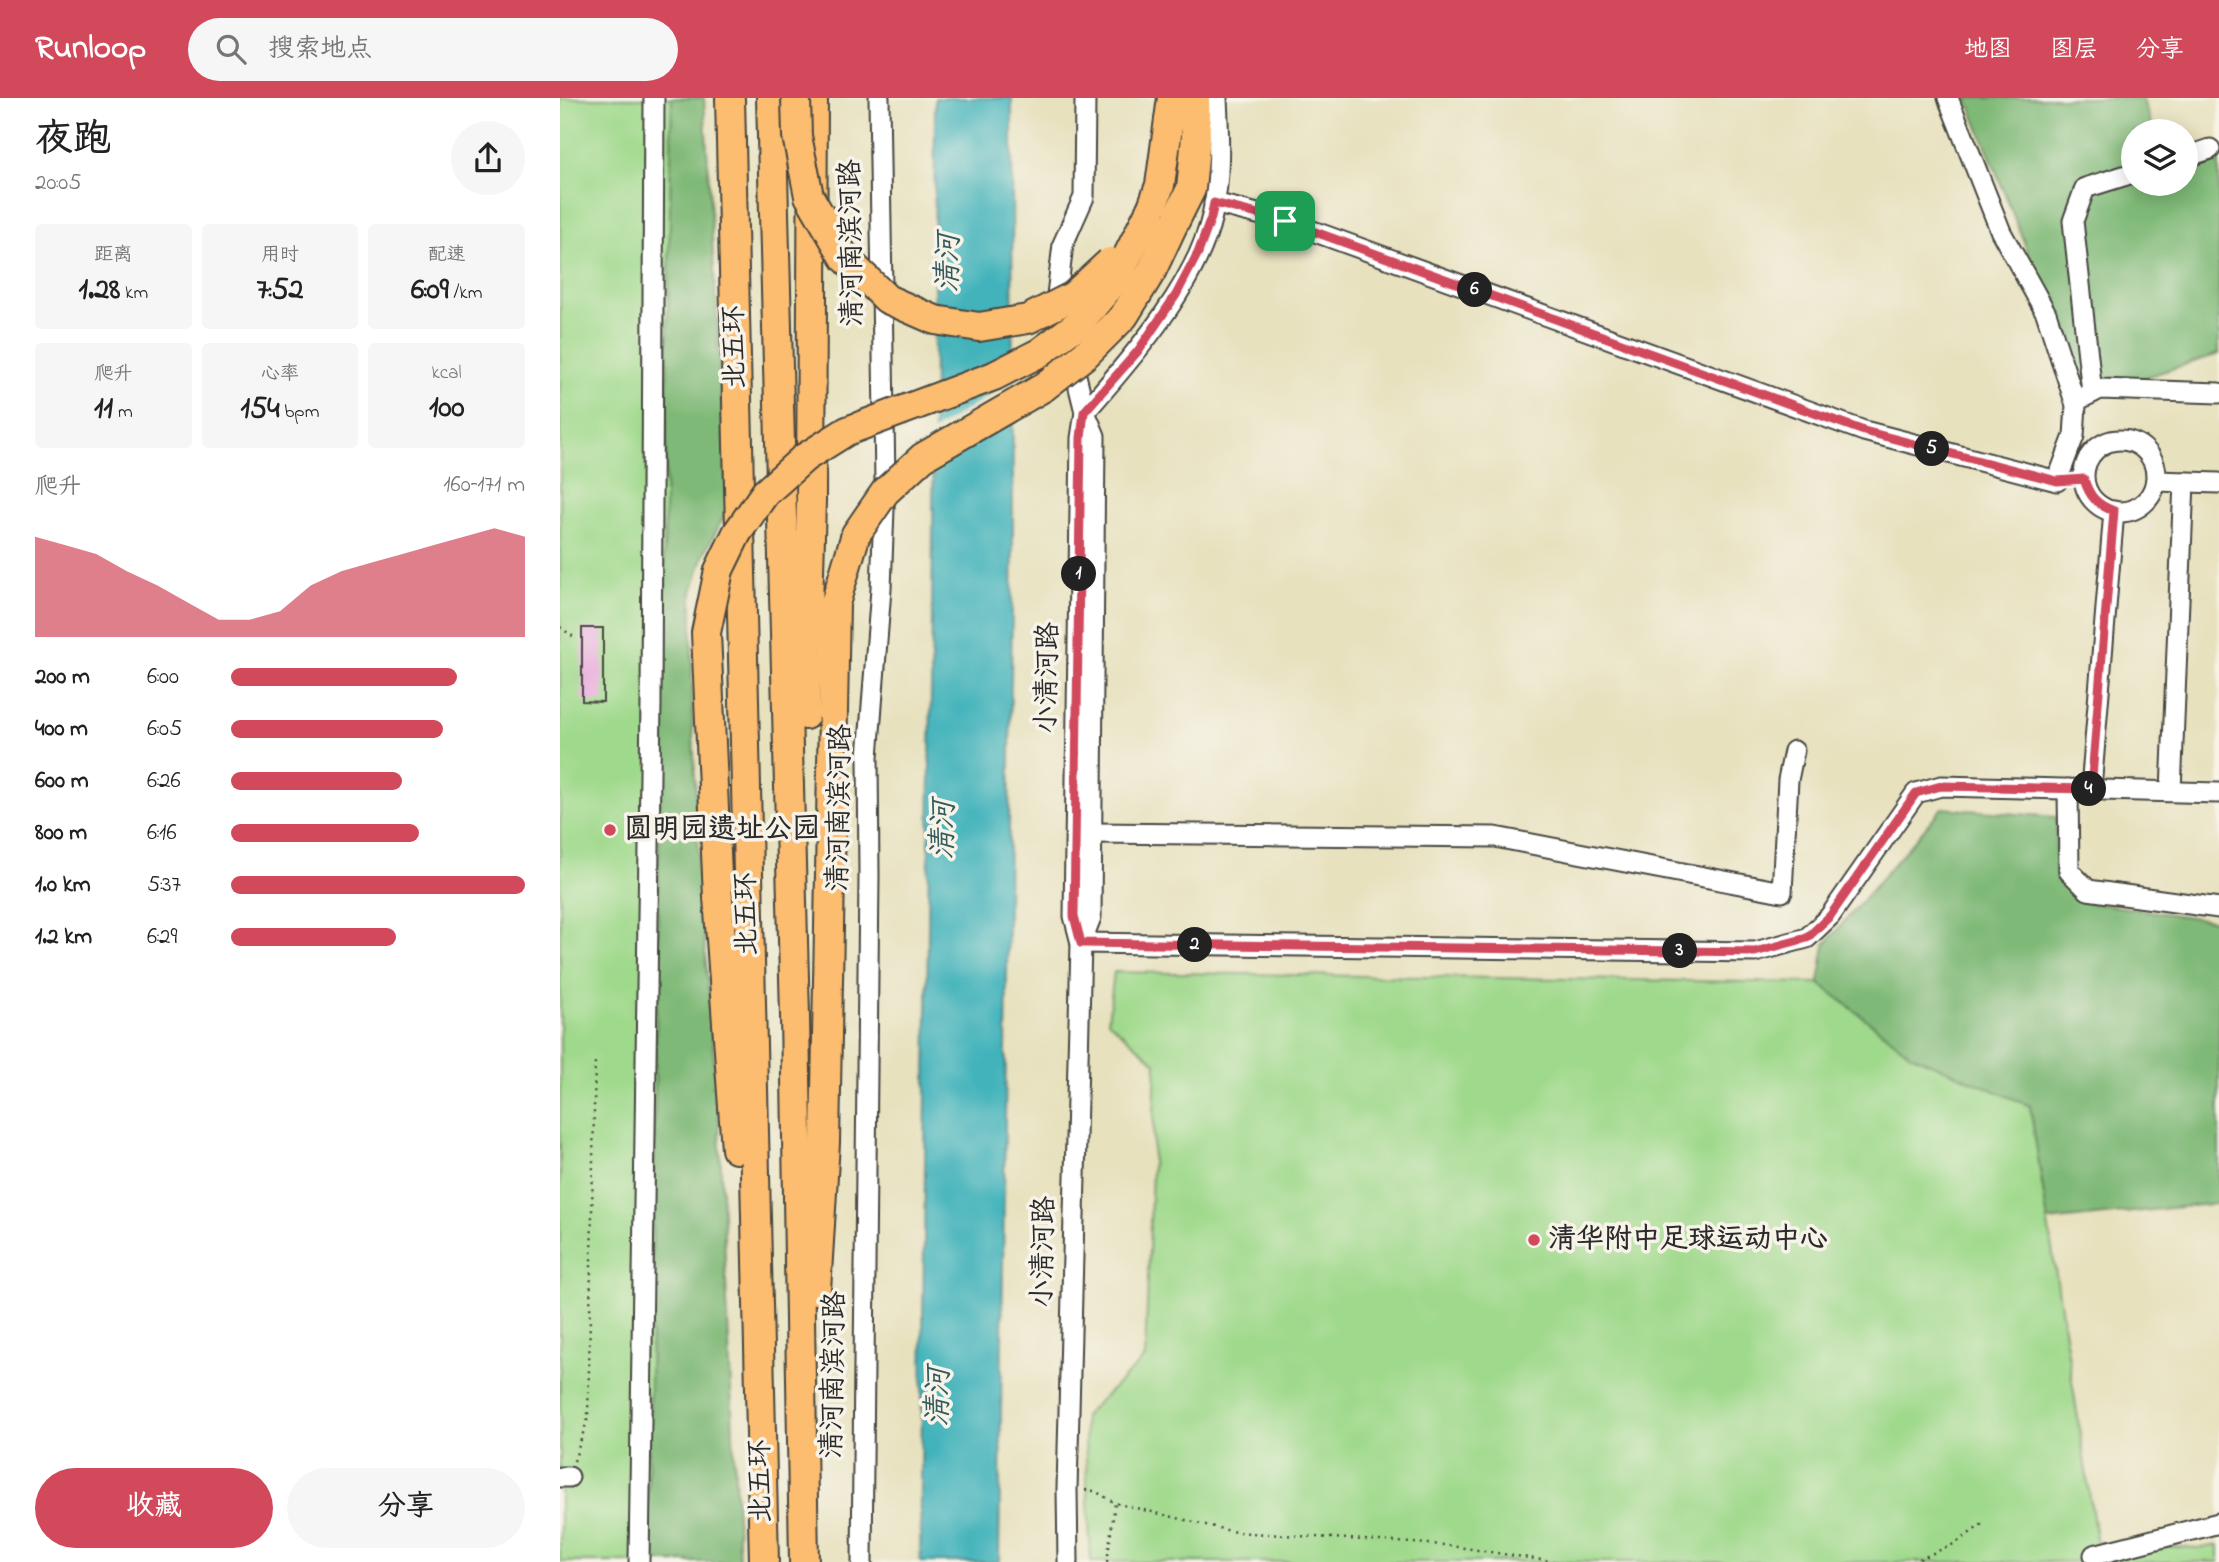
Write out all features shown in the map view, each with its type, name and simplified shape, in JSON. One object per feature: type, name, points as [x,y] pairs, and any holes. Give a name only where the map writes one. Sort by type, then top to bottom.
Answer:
[{"type":"highway","name":"北五环","points":[[729,98],[764,1562]]},
{"type":"highway","name":"北五环","points":[[771,98],[795,1016],[804,1562]]},
{"type":"highway","points":[[796,98],[797,136],[809,196],[845,258],[887,299],[935,320],[979,327],[1028,319],[1073,296],[1105,269],[1152,207]]},
{"type":"highway","points":[[795,1016],[811,501],[813,98]]},
{"type":"highway","points":[[763,1533],[718,897],[706,633],[719,570],[737,533],[765,493],[804,458],[847,431],[994,376],[1039,353],[1078,324],[1116,279],[1152,207],[1160,185],[1172,98]]},
{"type":"highway","points":[[803,1531],[825,1143],[835,604],[856,534],[885,492],[923,457],[1044,387],[1085,355],[1124,316],[1151,272],[1191,189],[1196,136],[1195,98]]},
{"type":"street","points":[[639,1562],[651,689],[654,98]]},
{"type":"street","name":"清河南滨河路","points":[[862,1562],[868,757],[881,589],[885,482],[879,98]]},
{"type":"street","name":"小清河路","points":[[1081,943],[1091,917],[1096,436],[1084,412],[1057,295],[1063,244],[1084,197],[1085,98]]},
{"type":"street","points":[[1084,412],[1138,351],[1176,295],[1198,253],[1214,203],[1219,148],[1217,98]]},
{"type":"street","points":[[1948,98],[2001,232],[2046,313],[2083,397]]},
{"type":"street","points":[[2198,153],[2210,149]]},
{"type":"street","points":[[2057,481],[2074,436],[2083,397],[2073,221],[2085,188],[2121,177]]},
{"type":"street","points":[[1214,203],[1285,221],[1864,431],[2057,481],[2084,479]]},
{"type":"street","points":[[2083,397],[2100,389],[2219,393]]},
{"type":"street","name":"小清河路","points":[[1068,1562],[1067,1489],[1081,943],[1074,916],[1081,438],[1084,412]]},
{"type":"street","points":[[2123,439],[2146,450],[2153,459],[2156,470],[2152,492],[2136,508],[2114,511],[2103,508],[2094,501],[2084,479],[2085,466],[2099,446],[2123,439]]},
{"type":"street","points":[[2156,481],[2219,483]]},
{"type":"street","points":[[2171,791],[2185,482]]},
{"type":"street","points":[[2091,789],[2114,511]]},
{"type":"street","points":[[1092,833],[1495,837],[1782,892],[1788,780],[1794,751]]},
{"type":"street","points":[[1081,943],[1755,952],[1807,938],[1830,916],[1916,793],[1941,786],[2219,793]]},
{"type":"street","points":[[2068,789],[2069,871],[2088,890],[2219,908]]},
{"type":"street","points":[[2094,1555],[2219,1523]]},
{"type":"path","points":[[560,627],[575,638]]},
{"type":"path","points":[[565,1477],[588,1418],[595,1058]]},
{"type":"path","points":[[1067,1489],[1095,1491],[1115,1503],[1235,1532],[1445,1545],[1555,1562]]},
{"type":"path","points":[[1107,1562],[1115,1503]]},
{"type":"path","points":[[1913,1562],[1956,1543],[1984,1523]]},
{"type":"green space","name":"圆明园遗址公园","points":[[560,98],[672,98],[647,1562],[560,1562]]},
{"type":"green space","points":[[672,98],[704,98],[728,509],[704,554],[692,592],[692,713],[701,904],[718,1105],[739,1562],[647,1562]]},
{"type":"green space","points":[[1967,98],[2142,98],[2150,119],[2121,119],[2121,196],[2198,196],[2198,158],[2219,153],[2219,354],[2143,378],[2078,379]]},
{"type":"green space","points":[[1942,808],[2056,817],[2056,879],[2085,902],[2219,921],[2219,1203],[2048,1221],[2030,1106],[1912,1055],[1819,983],[1825,944]]},
{"type":"green space","points":[[1114,972],[1819,983],[1912,1055],[2030,1105],[2097,1544],[2201,1548],[2219,1545],[2219,1562],[1091,1562],[1084,1416],[1145,1358],[1156,1063],[1108,1021]]},
{"type":"water","name":"清河","points":[[935,98],[1012,98],[1013,538],[999,1562],[920,1562],[933,527]]},
{"type":"pier","points":[[1017,377],[1016,400],[930,454],[930,433]]},
{"type":"building","points":[[582,628],[603,628],[603,702],[582,701]]},
{"type":"place","name":"圆明园遗址公园","points":[[610,830]]},
{"type":"place","name":"清华附中足球运动中心","points":[[1534,1240]]},
{"type":"route","points":[[1214,203],[1285,221],[1864,431],[2057,481],[2084,479],[2094,501],[2103,508],[2114,511],[2091,789],[1941,786],[1916,793],[1830,916],[1807,938],[1755,952],[1081,943],[1074,916],[1081,438],[1084,412],[1138,351],[1176,295],[1198,253],[1214,203]]}]
